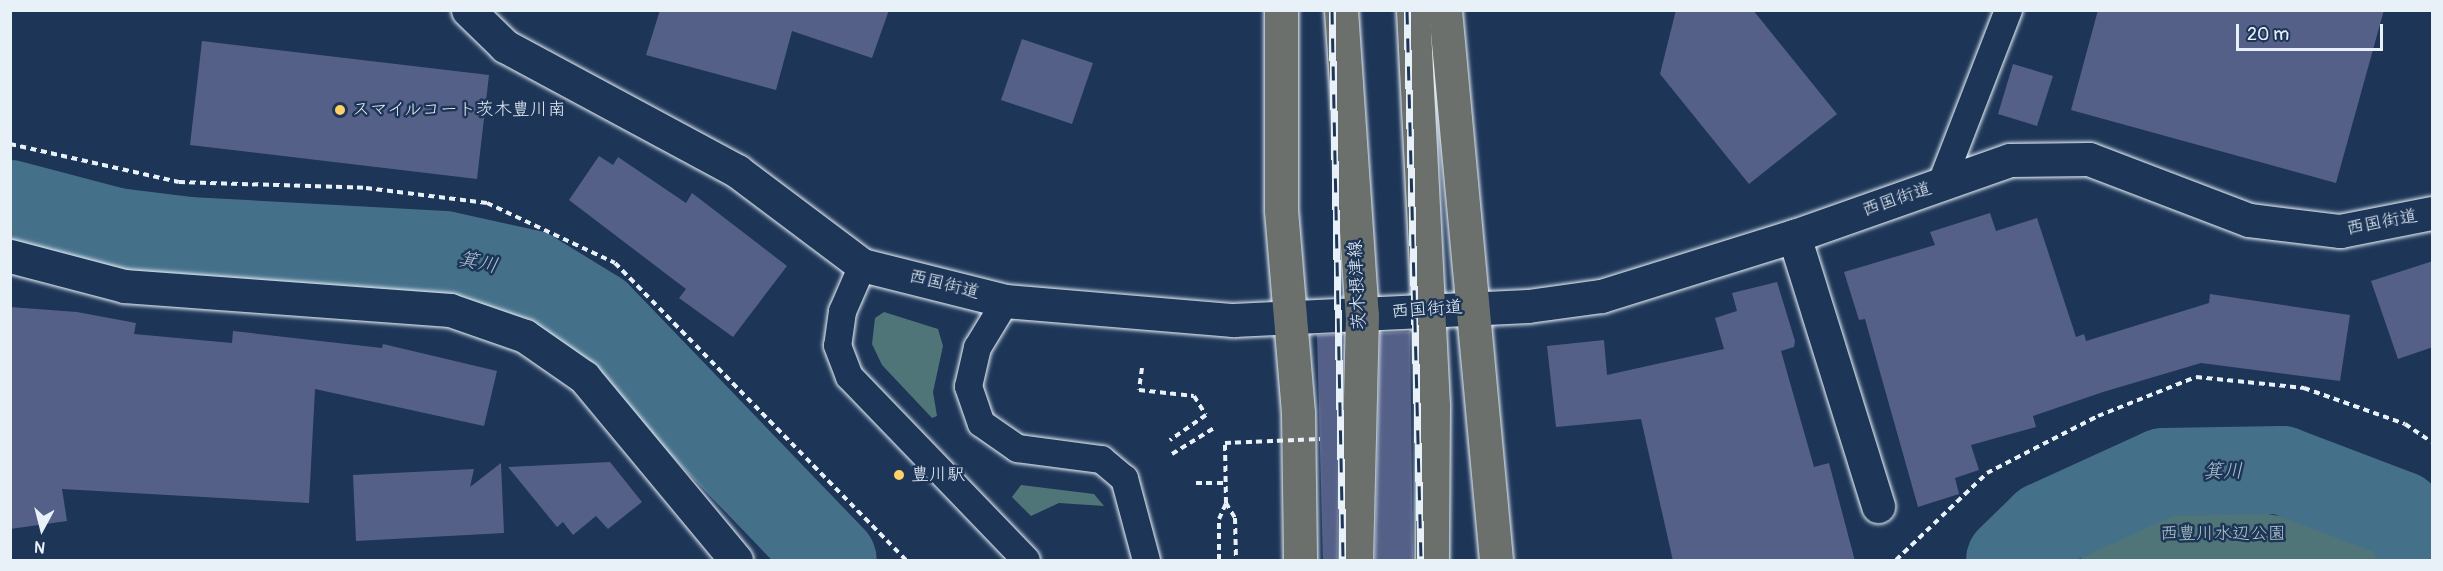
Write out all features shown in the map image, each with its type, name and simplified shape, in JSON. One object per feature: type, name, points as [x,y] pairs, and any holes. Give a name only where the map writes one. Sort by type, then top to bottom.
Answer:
[{"type":"main road","points":[[1281,10],[1281,210],[1288,320],[1298,413],[1300,561]]},
{"type":"main road","name":"茨木摂津線","points":[[1341,10],[1362,315],[1356,561]]},
{"type":"main road","points":[[1413,10],[1427,310],[1432,561]]},
{"type":"main road","points":[[1445,10],[1475,306],[1496,561]]},
{"type":"street","name":"西国街道","points":[[468,10],[505,46],[737,171],[862,265],[1005,301],[1288,320],[1475,306],[1528,306],[1601,296],[1794,236],[2010,160],[2089,159],[2249,220],[2340,231],[2433,213]]},
{"type":"street","points":[[1794,236],[1878,506]]},
{"type":"street","points":[[10,256],[124,286],[450,310],[525,336],[584,377],[736,561]]},
{"type":"lane","points":[[1940,185],[2008,10]]},
{"type":"lane","points":[[862,265],[842,311],[837,345],[849,376],[1026,561]]},
{"type":"lane","points":[[1005,301],[977,347],[968,386],[981,423],[1017,448],[1101,459],[1124,478],[1146,561]]},
{"type":"path","points":[[1142,368],[1139,390],[1194,396],[1206,415],[1170,440]]},
{"type":"path","points":[[1896,561],[1987,473],[2098,416],[2196,377],[2304,388],[2405,424],[2433,442]]},
{"type":"path","points":[[1172,454],[1214,428]]},
{"type":"path","points":[[1219,561],[1219,519],[1226,503],[1225,443],[1320,439]]},
{"type":"path","points":[[1196,483],[1226,483]]},
{"type":"path","points":[[1226,503],[1235,518],[1236,561]]},
{"type":"green space","points":[[884,312],[938,329],[943,346],[933,392],[937,416],[932,418],[882,365],[872,344],[875,318]]},
{"type":"green space","points":[[1021,485],[1094,494],[1104,506],[1059,503],[1031,516],[1012,497]]},
{"type":"green space","name":"西豊川水辺公園","points":[[2220,506],[2396,536],[2409,560],[2079,560],[2096,544],[2152,516]]},
{"type":"building","points":[[660,10],[889,10],[872,58],[792,31],[776,90],[646,55]]},
{"type":"building","points":[[1676,10],[1753,10],[1837,114],[1749,184],[1660,74]]},
{"type":"building","points":[[2098,10],[2384,10],[2336,183],[2071,110]]},
{"type":"building","points":[[1022,39],[1093,63],[1072,124],[1001,100]]},
{"type":"building","name":"スマイルコート茨木豊川南","points":[[202,41],[489,75],[477,179],[190,145]]},
{"type":"building","points":[[2013,64],[2053,76],[2037,126],[1998,114]]},
{"type":"building","points":[[599,156],[613,165],[618,157],[686,203],[692,193],[787,266],[733,337],[679,298],[686,289],[569,200]]},
{"type":"building","points":[[1990,213],[1996,231],[2037,218],[2076,337],[2084,334],[2086,341],[2209,303],[2210,294],[2350,315],[2340,381],[2201,363],[2103,392],[2033,416],[2036,427],[1971,445],[1979,470],[1955,478],[1959,494],[1918,507],[1865,319],[1859,320],[1844,272],[1935,245],[1930,232]]},
{"type":"building","points":[[2433,261],[2433,347],[2398,359],[2371,281]]},
{"type":"building","points":[[1777,282],[1795,341],[1794,347],[1781,351],[1814,467],[1829,463],[1855,561],[1673,561],[1641,419],[1556,427],[1547,346],[1604,340],[1607,375],[1724,349],[1715,318],[1737,311],[1732,293]]},
{"type":"building","points":[[10,307],[77,312],[136,323],[134,334],[232,343],[233,331],[382,348],[383,344],[497,371],[484,426],[315,389],[309,503],[62,489],[67,521],[10,529]]},
{"type":"building","points":[[1410,332],[1413,561],[1375,561],[1380,333]]},
{"type":"building","points":[[1343,334],[1337,561],[1323,561],[1317,335]]},
{"type":"building","points":[[610,462],[642,502],[608,529],[596,516],[573,535],[563,522],[557,527],[508,467]]},
{"type":"building","points":[[501,463],[504,533],[356,541],[353,475],[474,469],[470,487]]},
{"type":"waterway","name":"箕川","points":[[10,204],[116,232],[188,241],[444,255],[530,274],[597,315],[833,560]]},
{"type":"waterway","name":"箕川","points":[[2010,560],[2045,526],[2163,472],[2282,470],[2400,515],[2432,557]]},
{"type":"railway","points":[[1332,10],[1343,560]]},
{"type":"railway","points":[[1407,10],[1421,560]]},
{"type":"place","name":"スマイルコート茨木豊川南","points":[[340,110]]},
{"type":"place","name":"豊川駅","points":[[899,475]]}]
